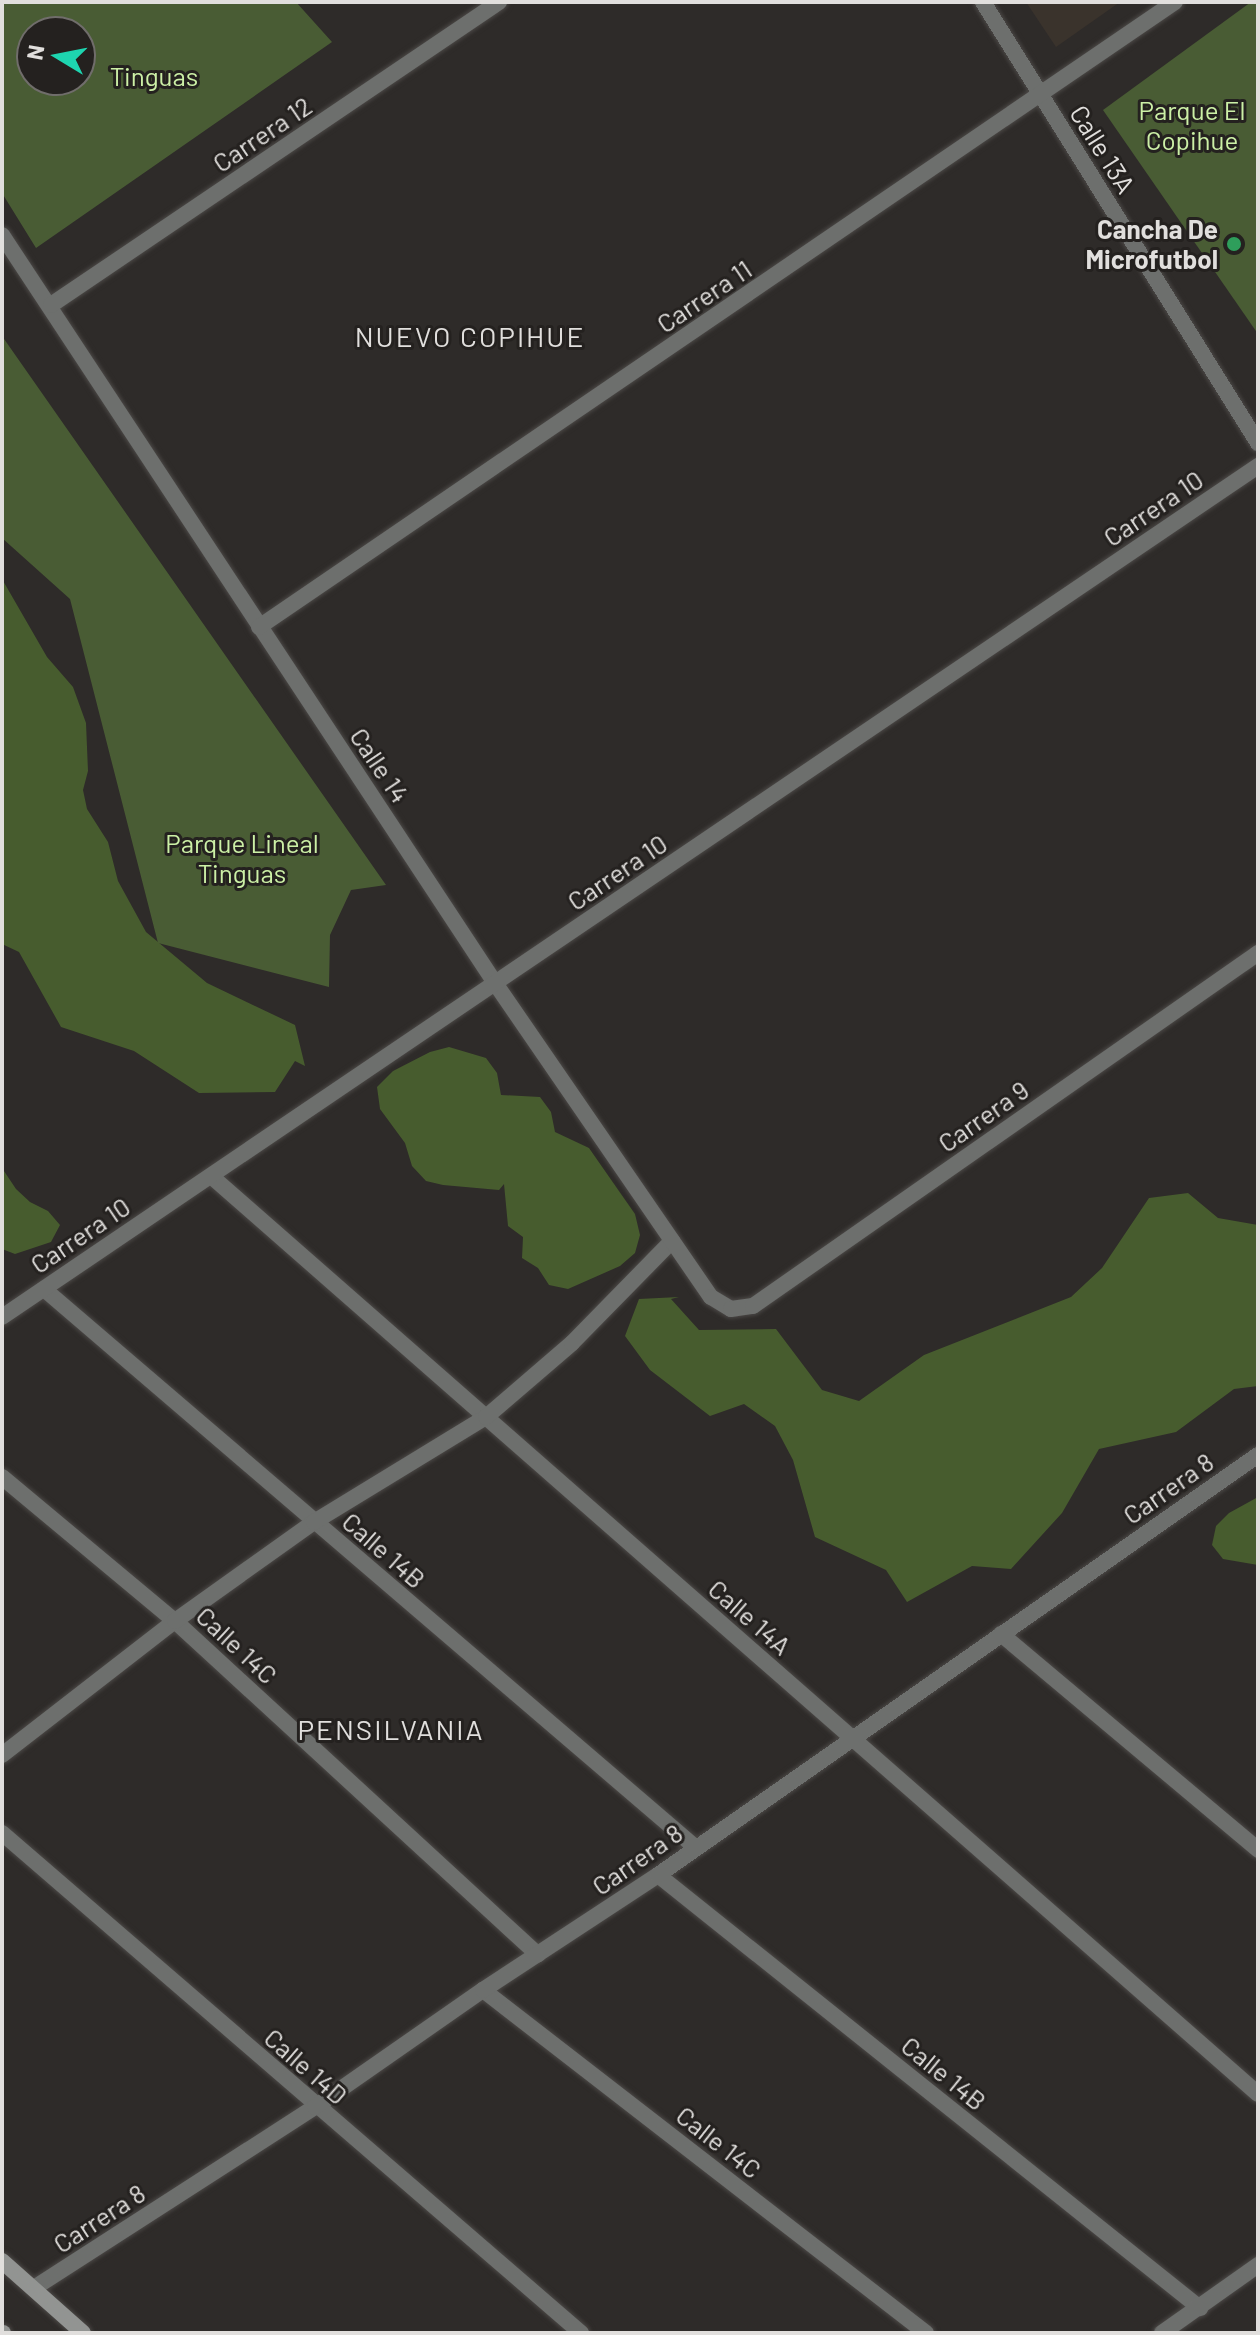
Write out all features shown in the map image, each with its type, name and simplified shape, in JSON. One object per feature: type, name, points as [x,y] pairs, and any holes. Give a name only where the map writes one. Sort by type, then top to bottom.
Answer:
[{"type":"main road","points":[[2,2261],[83,2333]]},
{"type":"street","name":"Carrera 12","points":[[51,305],[499,2]]},
{"type":"street","name":"Calle 13A","points":[[983,2],[1258,443]]},
{"type":"street","name":"Carrera 11","points":[[259,627],[1042,96],[1175,2]]},
{"type":"street","name":"Calle 14","points":[[2,235],[495,983],[711,1297],[731,1309]]},
{"type":"street","name":"Carrera 10","points":[[2,1317],[1258,466]]},
{"type":"street","name":"Carrera 9","points":[[731,1309],[753,1306],[1258,953]]},
{"type":"street","name":"Calle 14A","points":[[211,1176],[1258,2094]]},
{"type":"street","points":[[2,1755],[175,1621],[314,1522],[486,1417],[572,1343],[672,1241]]},
{"type":"street","name":"Calle 14B","points":[[44,1289],[695,1847]]},
{"type":"street","name":"Carrera 8","points":[[34,2288],[315,2107],[483,1990],[658,1875],[1258,1455]]},
{"type":"street","name":"Calle 14C","points":[[2,1477],[175,1621],[538,1955]]},
{"type":"street","points":[[1001,1634],[1258,1850]]},
{"type":"street","name":"Calle 14D","points":[[2,1833],[315,2107],[581,2333]]},
{"type":"street","name":"Calle 14B","points":[[658,1875],[1200,2308]]},
{"type":"street","name":"Calle 14C","points":[[483,1990],[926,2333]]},
{"type":"street","points":[[1162,2333],[1258,2265]]},
{"type":"shaded area","points":[[1026,2],[1120,2],[1056,47]]},
{"type":"green space","name":"Tinguas","points":[[2,2],[296,2],[332,42],[36,248],[2,193]]},
{"type":"green space","name":"Parque El Copihue","points":[[1251,2],[1258,2],[1258,334],[1103,110]]},
{"type":"green space","name":"Parque Lineal Tinguas","points":[[2,336],[386,885],[351,890],[330,935],[329,987],[158,943],[70,599],[2,538]]},
{"type":"green space","points":[[2,579],[47,657],[73,687],[86,723],[88,771],[83,790],[87,809],[108,842],[118,881],[146,932],[207,983],[295,1025],[305,1066],[295,1061],[275,1092],[199,1093],[134,1051],[61,1027],[19,952],[2,944]]},
{"type":"green space","points":[[449,1047],[486,1058],[497,1073],[501,1095],[540,1097],[551,1112],[555,1132],[589,1148],[635,1214],[640,1235],[635,1253],[620,1266],[568,1289],[549,1285],[538,1268],[522,1258],[523,1237],[508,1226],[504,1184],[499,1190],[443,1185],[426,1181],[412,1166],[405,1143],[380,1109],[377,1087],[393,1071],[430,1052]]},
{"type":"green space","points":[[2,1168],[16,1189],[30,1202],[48,1211],[60,1225],[51,1242],[15,1254],[2,1249]]},
{"type":"green space","points":[[1188,1193],[1218,1218],[1258,1225],[1258,1386],[1234,1389],[1176,1432],[1099,1449],[1062,1513],[1011,1569],[972,1566],[907,1602],[886,1570],[815,1537],[793,1460],[775,1426],[744,1404],[710,1416],[650,1370],[625,1336],[639,1299],[679,1297],[671,1299],[699,1330],[776,1329],[822,1390],[859,1401],[924,1355],[1071,1297],[1102,1268],[1149,1198]]},
{"type":"green space","points":[[1258,1497],[1258,1565],[1223,1559],[1212,1545],[1216,1526],[1229,1513]]},
{"type":"place","name":"Cancha De Microfutbol","points":[[1234,244]]},
{"type":"district","name":"NUEVO COPIHUE","points":[[470,336]]},
{"type":"district","name":"PENSILVANIA","points":[[391,1729]]}]
